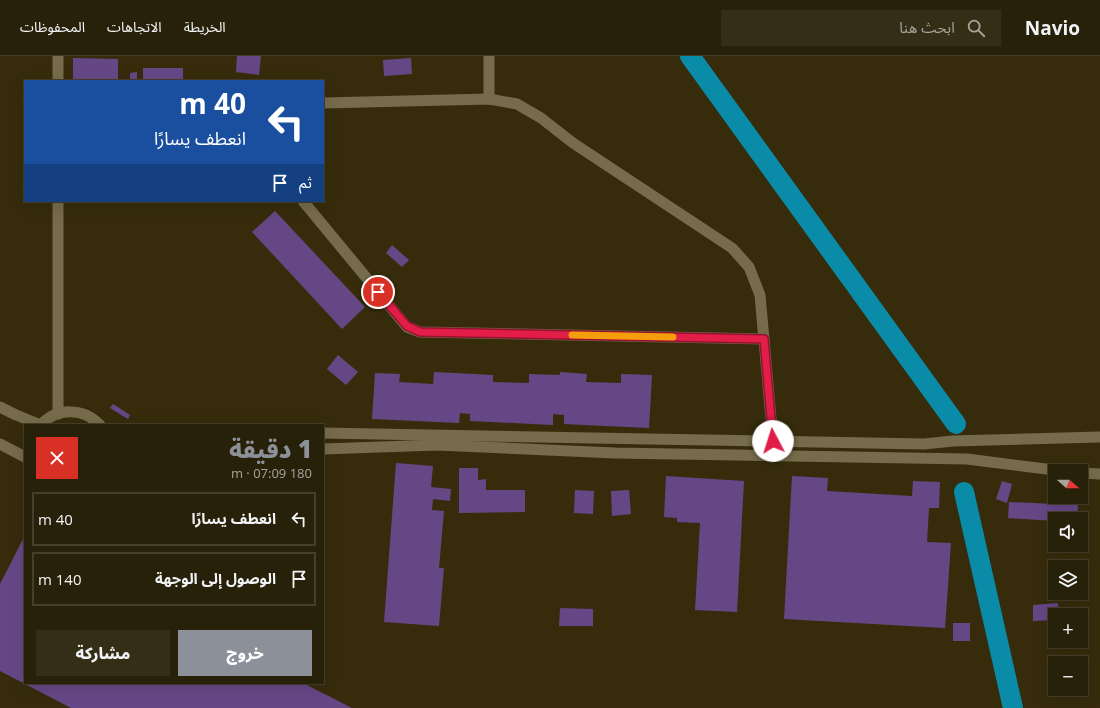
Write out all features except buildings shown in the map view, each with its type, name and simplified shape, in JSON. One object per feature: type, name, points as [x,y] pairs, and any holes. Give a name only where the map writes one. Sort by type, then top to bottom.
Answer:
[{"type":"lane","points":[[58,56],[58,80]]},
{"type":"lane","points":[[489,56],[489,99]]},
{"type":"lane","points":[[324,103],[489,99],[517,104],[541,118],[573,143],[732,248],[750,267],[760,295],[773,441]]},
{"type":"lane","points":[[58,202],[58,414]]},
{"type":"lane","points":[[304,202],[407,326],[420,332],[764,339]]},
{"type":"lane","points":[[0,408],[38,424]]},
{"type":"lane","points":[[42,424],[53,416],[63,412],[85,414],[99,424]]},
{"type":"lane","points":[[324,433],[924,444],[953,441],[1100,437]]},
{"type":"lane","points":[[773,441],[813,456]]},
{"type":"lane","points":[[0,444],[24,456]]},
{"type":"lane","points":[[324,449],[437,445],[615,453],[967,459],[1048,469]]},
{"type":"lane","points":[[1088,473],[1100,474]]},
{"type":"waterway","points":[[690,56],[956,424]]},
{"type":"waterway","points":[[964,492],[1013,708]]},
{"type":"slow traffic","points":[[572,335],[673,337]]},
{"type":"route","points":[[378,292],[407,326],[420,332],[764,339],[773,441]]}]
